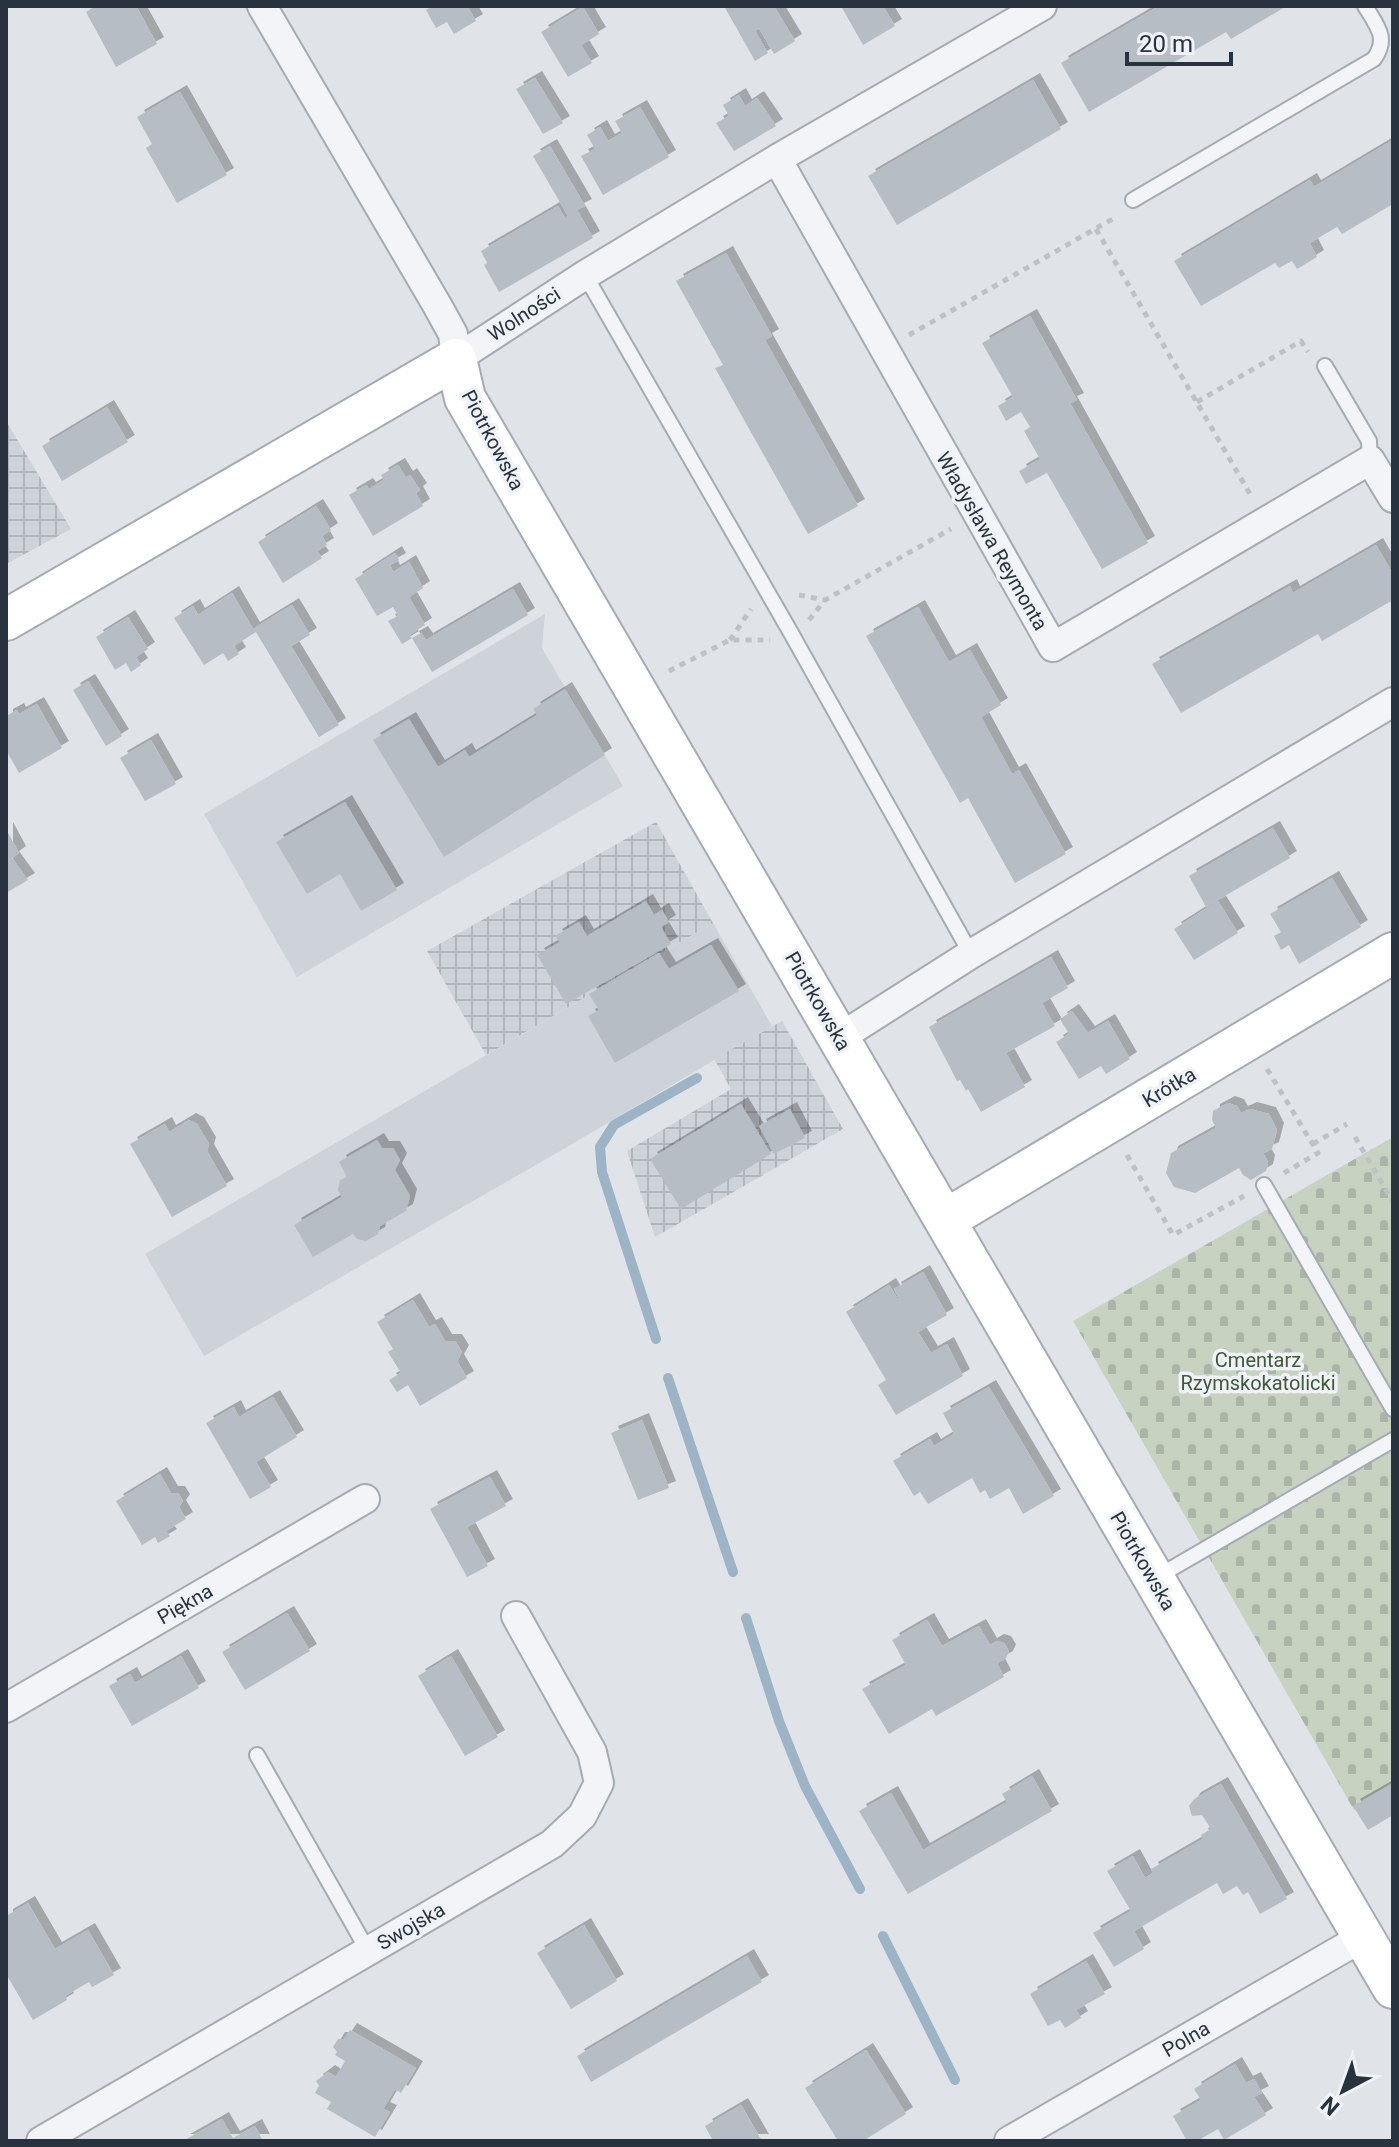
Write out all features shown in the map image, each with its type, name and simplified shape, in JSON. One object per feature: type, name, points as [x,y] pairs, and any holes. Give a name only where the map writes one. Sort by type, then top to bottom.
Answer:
[{"type":"street","name":"Piotrkowska","points":[[262,6],[453,334],[465,398],[1393,1988]]},
{"type":"street","name":"Wolności","points":[[6,620],[456,359],[585,275],[777,159],[1042,6]]},
{"type":"street","name":"Władysława Reymonta","points":[[777,159],[1053,647],[1370,460]]},
{"type":"street","points":[[1370,460],[1393,498]]},
{"type":"street","points":[[839,1038],[971,954],[1393,702]]},
{"type":"street","name":"Krótka","points":[[945,1220],[1393,953]]},
{"type":"street","name":"Piękna","points":[[6,1708],[365,1499]]},
{"type":"street","name":"Swojska","points":[[41,2141],[552,1844],[582,1816],[599,1783],[592,1752],[516,1616]]},
{"type":"street","name":"Polna","points":[[1009,2141],[1363,1937]]},
{"type":"lane","points":[[1133,200],[1374,59],[1382,48],[1382,40],[1365,6]]},
{"type":"lane","points":[[585,275],[971,954]]},
{"type":"lane","points":[[1325,366],[1369,441],[1370,460]]},
{"type":"lane","points":[[1264,1185],[1393,1409]]},
{"type":"lane","points":[[1153,1580],[1393,1440]]},
{"type":"lane","points":[[257,1755],[368,1951]]},
{"type":"path","points":[[884,349],[1127,211],[1133,200]]},
{"type":"path","points":[[1096,229],[1266,521]]},
{"type":"path","points":[[1197,402],[1301,341],[1312,358],[1325,366]]},
{"type":"path","points":[[669,671],[730,640],[781,640],[804,626],[825,600],[976,515]]},
{"type":"path","points":[[1109,1123],[1173,1235],[1318,1153],[1250,1039]]},
{"type":"path","points":[[1313,1144],[1347,1124]]},
{"type":"path","points":[[1355,1137],[1393,1202]]},
{"type":"shaded area","points":[[6,421],[71,529],[6,564]]},
{"type":"shaded area","points":[[545,614],[542,648],[623,786],[297,977],[204,814]]},
{"type":"shaded area","points":[[656,822],[713,923],[486,1055],[427,951]]},
{"type":"shaded area","points":[[713,923],[772,1026],[204,1356],[145,1254]]},
{"type":"shaded area","points":[[782,1021],[843,1129],[655,1237],[627,1151],[731,1089],[714,1059]]},
{"type":"green space","name":"Cmentarz Rzymskokatolicki","points":[[1393,1137],[1393,1787],[1354,1810],[1073,1321]]},
{"type":"building","points":[[95,6],[136,6],[157,44],[116,67],[86,12]]},
{"type":"building","points":[[433,6],[467,6],[476,21],[454,34],[447,22],[436,28],[426,10]]},
{"type":"building","points":[[724,6],[774,6],[795,41],[774,54],[759,28],[755,31],[768,53],[755,61]]},
{"type":"building","points":[[841,6],[883,6],[895,26],[863,45]]},
{"type":"building","points":[[1159,6],[1287,6],[1231,39],[1226,32],[1089,112],[1061,63]]},
{"type":"building","points":[[583,7],[599,34],[581,45],[592,63],[568,77],[541,32]]},
{"type":"building","points":[[535,78],[563,123],[543,134],[516,89]]},
{"type":"building","points":[[1033,80],[1061,129],[897,225],[868,176]]},
{"type":"building","points":[[180,92],[227,175],[177,203],[146,148],[152,144],[137,117]]},
{"type":"building","points":[[739,95],[745,106],[757,98],[776,126],[734,151],[716,123],[729,116],[723,105]]},
{"type":"building","points":[[640,107],[669,157],[603,195],[581,156],[595,149],[587,135],[600,127],[608,141],[622,133],[615,121]]},
{"type":"building","points":[[1393,140],[1393,204],[1342,234],[1337,227],[1310,243],[1317,257],[1297,269],[1292,261],[1279,268],[1275,263],[1201,306],[1174,261],[1310,180],[1314,187]]},
{"type":"building","points":[[550,146],[585,206],[577,210],[593,238],[499,292],[484,265],[487,263],[481,251],[558,206],[565,218],[568,216],[533,156]]},
{"type":"building","points":[[726,253],[772,336],[765,340],[858,506],[808,534],[715,368],[723,365],[676,281]]},
{"type":"building","points":[[1030,316],[1077,400],[1070,403],[1148,543],[1102,569],[1047,473],[1026,484],[1019,471],[1040,459],[1024,431],[1030,427],[1021,412],[1006,421],[998,406],[1013,397],[982,343]]},
{"type":"building","points":[[107,407],[128,442],[62,481],[42,446]]},
{"type":"building","points":[[398,465],[406,478],[410,475],[420,490],[416,493],[423,506],[373,536],[349,495],[366,485],[369,489],[384,480],[381,475]]},
{"type":"building","points":[[316,506],[331,530],[322,536],[327,545],[317,551],[322,558],[283,583],[258,542]]},
{"type":"building","points":[[1376,545],[1393,574],[1393,600],[1322,641],[1318,634],[1181,713],[1152,664],[1290,586],[1293,593]]},
{"type":"building","points":[[395,553],[399,560],[390,565],[393,572],[409,562],[423,588],[409,597],[425,625],[409,635],[412,638],[402,644],[388,621],[398,616],[393,607],[377,616],[355,579]]},
{"type":"building","points":[[513,589],[528,615],[432,672],[412,638],[421,633],[426,640]]},
{"type":"building","points":[[232,593],[253,629],[292,605],[310,635],[291,646],[339,725],[319,737],[256,632],[234,646],[239,654],[228,661],[223,653],[204,665],[174,618],[193,606],[198,615]]},
{"type":"building","points":[[918,607],[949,662],[970,650],[1001,705],[981,717],[1012,774],[1019,770],[1066,854],[1015,883],[968,798],[960,803],[866,636]]},
{"type":"building","points":[[128,617],[148,649],[136,657],[141,665],[131,672],[126,663],[115,670],[96,637]]},
{"type":"building","points":[[88,681],[122,736],[106,746],[73,690]]},
{"type":"building","points":[[565,689],[605,755],[444,857],[373,740],[409,719],[438,767],[465,750],[469,757],[537,715],[533,709]]},
{"type":"building","points":[[37,704],[62,748],[19,773],[6,750],[6,716],[17,710],[19,714]]},
{"type":"building","points":[[151,740],[176,784],[145,801],[120,758]]},
{"type":"building","points":[[345,802],[397,890],[361,911],[340,874],[307,894],[276,842]]},
{"type":"building","points":[[1273,828],[1290,858],[1206,907],[1189,876]]},
{"type":"building","points":[[6,829],[19,853],[12,858],[28,880],[6,893]]},
{"type":"building","points":[[1332,878],[1361,927],[1299,964],[1289,945],[1281,950],[1274,936],[1281,932],[1270,914]]},
{"type":"building","points":[[646,901],[654,915],[662,910],[669,922],[661,927],[671,944],[566,1004],[537,955],[560,942],[555,936],[579,922],[587,936]]},
{"type":"building","points":[[1218,901],[1238,933],[1194,960],[1174,929]]},
{"type":"building","points":[[711,945],[739,991],[615,1063],[588,1016],[599,1010],[589,994],[659,953],[669,969]]},
{"type":"building","points":[[1051,957],[1068,988],[1042,1003],[1055,1026],[1006,1053],[1025,1087],[981,1112],[968,1089],[966,1091],[960,1080],[957,1081],[929,1027]]},
{"type":"building","points":[[1072,1011],[1088,1033],[1108,1021],[1130,1059],[1106,1074],[1101,1066],[1079,1079],[1056,1042],[1069,1034],[1060,1019]]},
{"type":"building","points":[[1228,1103],[1237,1106],[1241,1113],[1250,1109],[1269,1114],[1277,1130],[1272,1149],[1263,1153],[1268,1162],[1266,1171],[1251,1180],[1239,1168],[1195,1193],[1174,1187],[1166,1173],[1171,1153],[1216,1128],[1212,1120],[1213,1111]]},
{"type":"building","points":[[741,1104],[771,1154],[681,1209],[650,1159]]},
{"type":"building","points":[[790,1109],[805,1138],[774,1154],[759,1126]]},
{"type":"building","points":[[189,1120],[197,1124],[209,1144],[207,1151],[227,1186],[172,1217],[130,1144],[165,1124],[169,1132]]},
{"type":"building","points":[[377,1140],[382,1148],[393,1148],[400,1160],[395,1170],[410,1196],[406,1211],[380,1226],[378,1234],[366,1241],[357,1239],[353,1234],[313,1257],[294,1225],[342,1197],[338,1190],[340,1180],[347,1177],[339,1162]]},
{"type":"building","points":[[923,1272],[947,1315],[918,1332],[931,1353],[947,1344],[963,1376],[896,1415],[878,1385],[886,1380],[846,1312],[889,1285],[904,1309],[894,1289]]},
{"type":"building","points":[[413,1300],[429,1327],[435,1324],[445,1341],[455,1341],[462,1352],[457,1361],[467,1378],[420,1406],[408,1385],[397,1392],[389,1380],[401,1373],[388,1352],[393,1349],[377,1322]]},
{"type":"building","points":[[989,1387],[1054,1496],[1023,1514],[1009,1488],[990,1499],[985,1490],[980,1493],[972,1478],[928,1504],[920,1492],[914,1496],[893,1461],[930,1439],[934,1446],[954,1434],[943,1413]]},
{"type":"building","points":[[273,1397],[297,1437],[256,1462],[271,1487],[250,1499],[206,1423],[234,1407],[239,1417]]},
{"type":"building","points":[[642,1420],[669,1488],[638,1500],[611,1433]]},
{"type":"building","points":[[160,1474],[171,1493],[178,1493],[183,1501],[179,1507],[186,1519],[166,1531],[170,1536],[158,1543],[155,1537],[142,1545],[116,1501]]},
{"type":"building","points":[[490,1477],[506,1506],[467,1527],[488,1566],[467,1577],[430,1509]]},
{"type":"building","points":[[287,1613],[310,1651],[245,1690],[222,1652]]},
{"type":"building","points":[[927,1620],[942,1646],[979,1626],[990,1645],[997,1641],[1004,1643],[1009,1651],[1006,1658],[997,1663],[1004,1677],[936,1716],[932,1709],[889,1734],[862,1689],[906,1665],[892,1640]]},
{"type":"building","points":[[181,1656],[199,1688],[132,1726],[109,1686],[130,1674],[135,1683]]},
{"type":"building","points":[[451,1656],[498,1737],[465,1756],[418,1676]]},
{"type":"building","points":[[1032,1776],[1052,1811],[908,1894],[859,1811],[891,1793],[923,1850],[1007,1802],[1002,1794]]},
{"type":"building","points":[[1393,1783],[1393,1815],[1368,1830],[1353,1806]]},
{"type":"building","points":[[1221,1784],[1287,1899],[1260,1914],[1248,1892],[1243,1895],[1237,1886],[1223,1894],[1217,1883],[1134,1931],[1144,1949],[1114,1967],[1093,1933],[1131,1911],[1107,1871],[1133,1856],[1145,1878],[1153,1873],[1151,1869],[1203,1839],[1201,1835],[1211,1829],[1202,1815],[1192,1816],[1189,1806],[1194,1799]]},
{"type":"building","points":[[28,1903],[55,1949],[88,1930],[114,1975],[92,1987],[89,1982],[65,1996],[67,2000],[33,2020],[6,1974],[6,1916]]},
{"type":"building","points":[[584,1925],[617,1981],[571,2009],[537,1953]]},
{"type":"building","points":[[747,1956],[762,1982],[591,2082],[577,2056]]},
{"type":"building","points":[[1086,1961],[1105,1994],[1076,2010],[1081,2018],[1065,2028],[1060,2020],[1048,2026],[1030,1994]]},
{"type":"building","points":[[350,2030],[416,2068],[401,2093],[395,2089],[383,2109],[390,2112],[375,2137],[327,2109],[331,2102],[315,2093],[319,2086],[316,2081],[328,2072],[336,2077],[345,2061],[335,2055],[337,2052],[333,2047]]},
{"type":"building","points":[[866,2050],[906,2114],[863,2141],[838,2141],[805,2088]]},
{"type":"building","points":[[1235,2064],[1246,2083],[1254,2079],[1262,2093],[1254,2097],[1266,2115],[1224,2140],[1218,2129],[1197,2141],[1187,2141],[1173,2116],[1201,2100],[1194,2089]]},
{"type":"building","points":[[741,2105],[762,2141],[713,2141],[705,2126]]},
{"type":"building","points":[[222,2119],[233,2138],[255,2126],[263,2141],[183,2141]]},
{"type":"waterway","points":[[656,1339],[602,1172],[600,1147],[614,1125],[697,1078]]},
{"type":"waterway","points":[[668,1378],[733,1572]]},
{"type":"waterway","points":[[746,1618],[779,1721],[805,1786],[860,1889]]},
{"type":"waterway","points":[[883,1936],[955,2080]]}]
